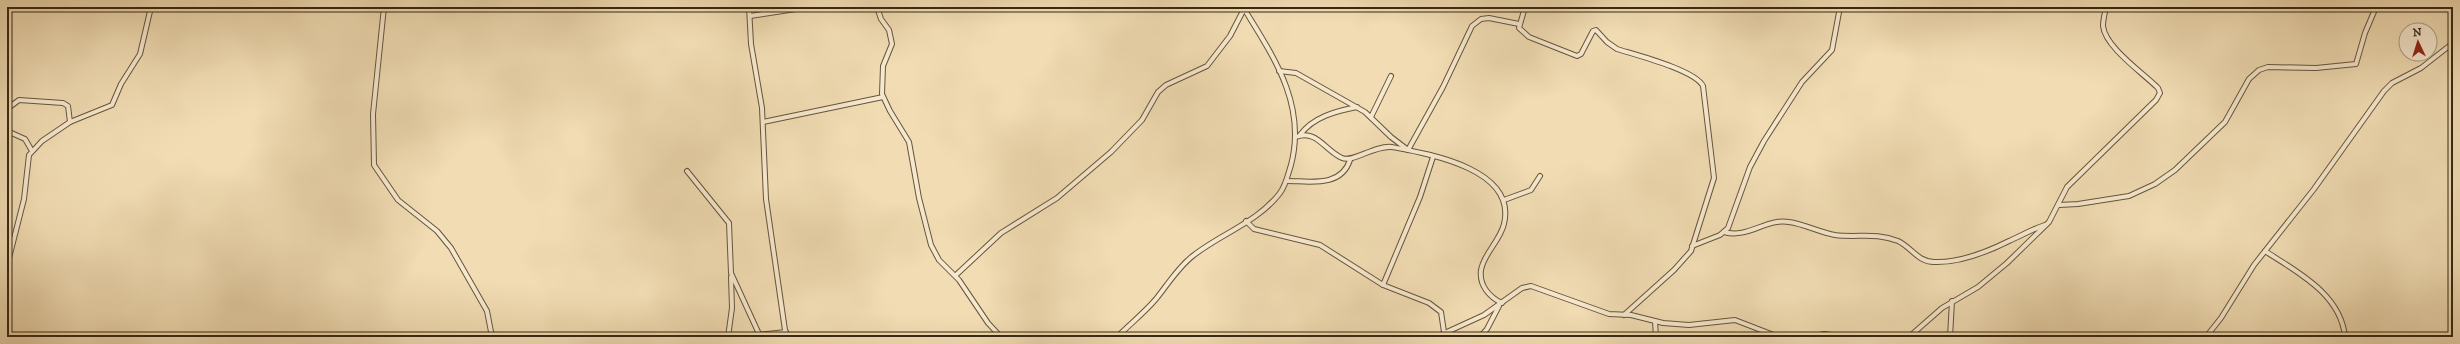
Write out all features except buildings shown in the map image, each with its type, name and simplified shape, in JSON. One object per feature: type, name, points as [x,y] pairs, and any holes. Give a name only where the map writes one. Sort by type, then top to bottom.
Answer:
[{"type":"street","points":[[7,266],[24,199],[27,161],[32,151],[42,141],[70,122],[112,104],[121,84],[140,54],[151,7]]},
{"type":"street","points":[[384,7],[373,114],[374,165],[398,200],[437,231],[451,248],[487,311],[492,337]]},
{"type":"street","points":[[749,7],[751,44],[763,122],[766,199],[786,337]]},
{"type":"street","points":[[750,16],[809,7]]},
{"type":"street","points":[[877,7],[881,19],[889,30],[892,44],[883,66],[883,97],[909,142],[919,198],[931,245],[943,266],[956,275],[988,323],[1001,337]]},
{"type":"street","points":[[1525,7],[1519,24],[1521,32],[1529,37],[1577,56],[1584,49],[1593,31],[1596,30],[1607,42],[1618,49],[1688,74],[1700,81],[1705,95],[1714,178],[1692,246],[1685,259],[1624,315]]},
{"type":"street","points":[[1724,232],[1731,220],[1750,167],[1764,141],[1802,82],[1832,50],[1840,7]]},
{"type":"street","points":[[1909,337],[1952,302],[1978,288],[2047,225],[2059,205],[2067,187],[2153,104],[2160,93],[2158,88],[2123,57],[2105,33],[2103,26],[2106,7]]},
{"type":"street","points":[[2059,205],[2078,204],[2129,196],[2155,184],[2175,170],[2224,122],[2249,79],[2259,70],[2268,67],[2316,68],[2356,64],[2364,33],[2376,7]]},
{"type":"street","points":[[956,275],[1001,233],[1057,198],[1111,152],[1142,120],[1158,92],[1166,85],[1207,66],[1230,36],[1244,8]]},
{"type":"street","points":[[1118,337],[1141,316],[1192,256],[1246,221],[1275,198],[1287,181],[1298,136],[1293,109],[1279,71],[1244,8]]},
{"type":"street","points":[[1408,150],[1443,87],[1472,26],[1481,19],[1489,18],[1519,24]]},
{"type":"street","points":[[2206,337],[2221,318],[2254,265],[2314,189],[2384,91],[2392,83],[2423,67],[2453,43]]},
{"type":"street","points":[[1279,71],[1296,73],[1357,107],[1371,117],[1390,137],[1408,150]]},
{"type":"street","points":[[1371,117],[1391,76]]},
{"type":"street","points":[[763,122],[883,97]]},
{"type":"street","points":[[7,109],[19,100],[63,103],[68,106],[70,122]]},
{"type":"street","points":[[1298,136],[1308,126],[1325,116],[1357,107]]},
{"type":"street","points":[[7,131],[25,138],[32,151]]},
{"type":"street","points":[[1298,136],[1314,137],[1342,159],[1350,160],[1383,146],[1408,150],[1460,164],[1479,174],[1494,186],[1504,200],[1506,212],[1501,234],[1481,271],[1482,283],[1487,292],[1501,304]]},
{"type":"street","points":[[1384,285],[1420,197],[1432,157]]},
{"type":"street","points":[[1287,181],[1319,182],[1331,180],[1341,174],[1350,160]]},
{"type":"street","points":[[687,171],[729,223],[732,308],[728,337]]},
{"type":"street","points":[[1504,200],[1526,194],[1531,190],[1540,176]]},
{"type":"street","points":[[1246,221],[1254,229],[1320,246],[1384,285],[1437,308],[1441,312],[1444,332]]},
{"type":"street","points":[[1692,246],[1724,232],[1744,233],[1775,221],[1789,222],[1834,234],[1883,237],[1901,243],[1923,260],[1932,263],[1948,261],[1990,249],[2034,228],[2047,225]]},
{"type":"street","points":[[2265,251],[2292,267],[2318,288],[2339,312],[2343,319],[2345,337]]},
{"type":"street","points":[[731,273],[759,334]]},
{"type":"street","points":[[1436,337],[1444,332],[1484,316],[1522,288],[1531,286],[1609,314],[1641,317],[1655,321],[1701,325],[1735,320],[1778,337]]},
{"type":"street","points":[[1950,337],[1952,302]]},
{"type":"street","points":[[1480,337],[1487,329],[1501,304]]},
{"type":"street","points":[[1655,321],[1656,337]]},
{"type":"street","points":[[7,325],[11,337]]},
{"type":"street","points":[[736,337],[786,332]]},
{"type":"street","points":[[1808,337],[1824,334],[1848,337]]}]
